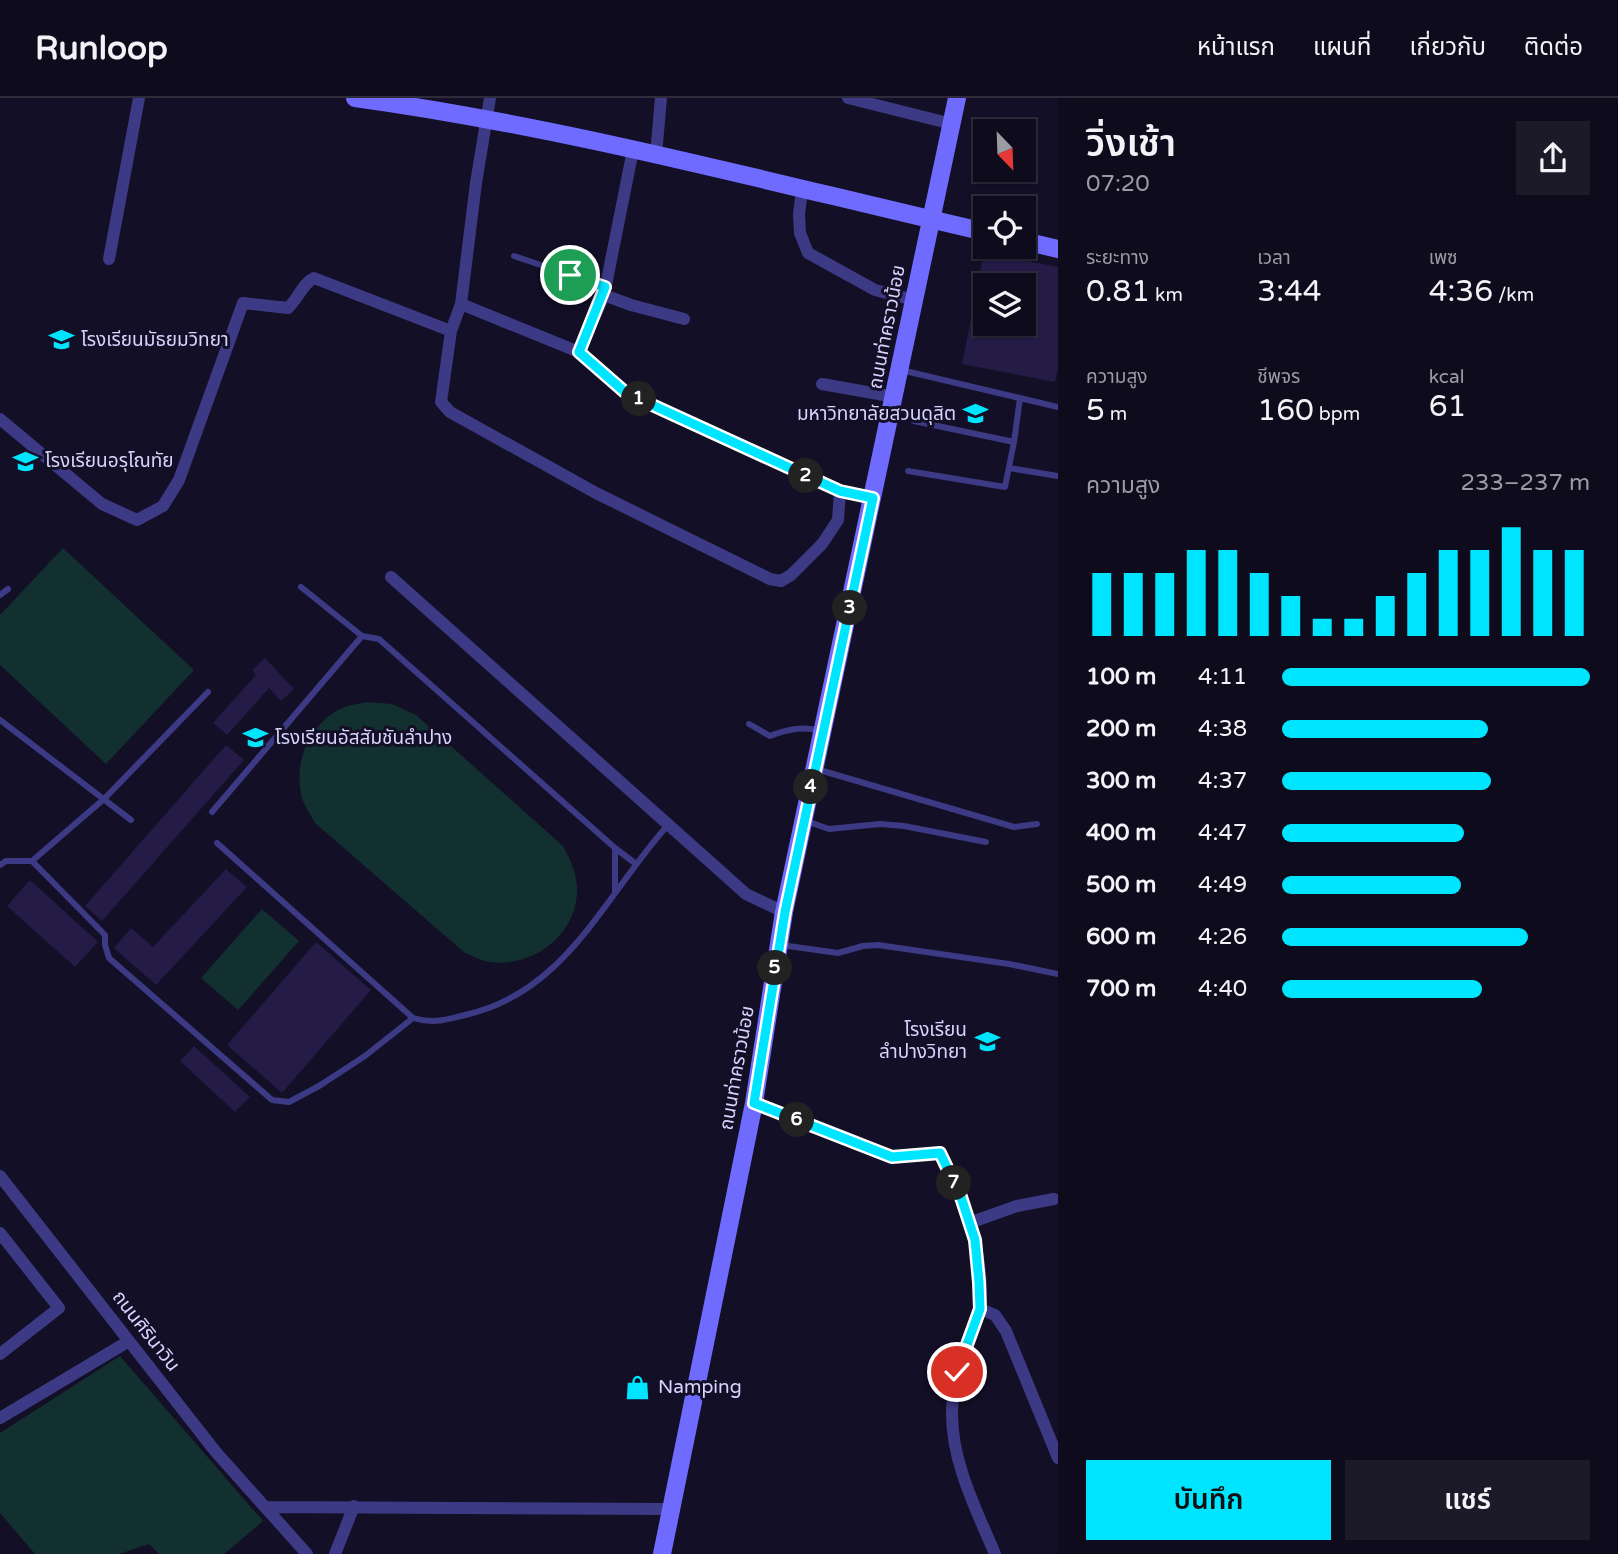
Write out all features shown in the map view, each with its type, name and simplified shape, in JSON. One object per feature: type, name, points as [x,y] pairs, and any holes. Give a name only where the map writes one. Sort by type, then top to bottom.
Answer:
[{"type":"street","points":[[109,259],[139,98]]},
{"type":"street","points":[[362,98],[633,150],[973,229]]},
{"type":"street","points":[[490,98],[461,304],[451,331],[441,402],[450,412],[596,493],[770,579],[781,581],[791,575],[822,544],[838,520],[840,491]]},
{"type":"street","points":[[656,155],[660,98]]},
{"type":"street","points":[[848,98],[951,124]]},
{"type":"street","name":"ถนนท่าคราวน้อย","points":[[662,1554],[754,1103],[785,912],[957,98]]},
{"type":"street","points":[[579,352],[604,291],[633,150]]},
{"type":"street","points":[[802,190],[800,233],[808,253],[875,290],[914,300]]},
{"type":"street","points":[[1036,244],[1058,249]]},
{"type":"street","points":[[0,419],[102,504],[137,520],[163,506],[179,480],[243,303],[288,308],[297,300],[309,280],[314,278],[451,331]]},
{"type":"street","points":[[604,291],[631,305],[684,319]]},
{"type":"street","points":[[461,304],[579,352],[626,393],[840,491],[873,498]]},
{"type":"street","points":[[821,384],[895,397]]},
{"type":"street","points":[[391,577],[746,894],[785,912]]},
{"type":"street","points":[[754,1103],[892,1157],[940,1153],[961,1197],[975,1240],[979,1282],[980,1309],[957,1372],[952,1410],[954,1440],[967,1488],[995,1554]]},
{"type":"street","name":"ถนนศิรินาวิน","points":[[1,1179],[215,1451],[307,1554]]},
{"type":"street","points":[[969,1223],[1017,1206],[1054,1199]]},
{"type":"street","points":[[0,1354],[60,1308],[2,1240]]},
{"type":"street","points":[[980,1309],[995,1315],[1006,1331],[1058,1458]]},
{"type":"street","points":[[0,1418],[129,1340]]},
{"type":"street","points":[[335,1554],[354,1506]]},
{"type":"street","points":[[265,1507],[670,1509]]},
{"type":"lane","points":[[514,256],[604,291]]},
{"type":"lane","points":[[901,370],[1058,407]]},
{"type":"lane","points":[[908,471],[1005,487],[1020,398]]},
{"type":"lane","points":[[915,421],[1014,442]]},
{"type":"lane","points":[[1009,468],[1058,476]]},
{"type":"lane","points":[[301,587],[362,636],[379,639],[636,864]]},
{"type":"lane","points":[[0,595],[8,589]]},
{"type":"lane","points":[[212,812],[362,636]]},
{"type":"lane","points":[[0,865],[6,861],[32,861],[104,799],[208,692]]},
{"type":"lane","points":[[0,720],[131,820]]},
{"type":"lane","points":[[749,723],[770,736],[787,729],[808,727],[823,731]]},
{"type":"lane","points":[[815,769],[1014,827],[1037,824]]},
{"type":"lane","points":[[804,820],[829,829],[880,824],[904,826],[986,842]]},
{"type":"lane","points":[[218,843],[412,1018],[430,1023],[480,1012],[522,993],[559,965],[668,825]]},
{"type":"lane","points":[[614,894],[615,848]]},
{"type":"lane","points":[[32,861],[105,935],[105,945],[110,958],[272,1100],[289,1102],[319,1086],[365,1056],[412,1018]]},
{"type":"lane","points":[[779,945],[838,953],[878,945],[1058,974]]},
{"type":"green space","points":[[63,548],[194,670],[106,764],[0,665],[0,615]]},
{"type":"green space","points":[[367,702],[392,704],[416,715],[563,846],[575,876],[576,904],[562,933],[551,944],[522,959],[506,962],[487,961],[465,953],[315,823],[303,801],[300,785],[306,747],[319,725],[329,716],[343,708]]},
{"type":"green space","points":[[262,909],[299,941],[238,1010],[201,978]]},
{"type":"green space","points":[[120,1356],[263,1521],[224,1554],[159,1554],[149,1544],[119,1554],[35,1554],[0,1513],[0,1433]]},
{"type":"building","points":[[983,259],[1019,259],[1058,267],[1058,368],[1055,382],[962,364],[973,308],[973,336],[1036,336],[1036,273],[980,273]]},
{"type":"building","points":[[265,658],[294,689],[281,701],[269,688],[227,735],[213,723],[256,675],[252,670]]},
{"type":"building","points":[[226,745],[244,760],[102,921],[85,906]]},
{"type":"building","points":[[226,869],[247,887],[156,985],[114,948],[131,928],[153,947]]},
{"type":"building","points":[[30,880],[98,942],[75,967],[7,906]]},
{"type":"building","points":[[316,942],[371,990],[282,1093],[227,1045]]},
{"type":"building","points":[[194,1046],[250,1097],[235,1112],[180,1061]]},
{"type":"place","name":"โรงเรียนมัธยมวิทยา","points":[[61,340]]},
{"type":"place","name":"มหาวิทยาลัยสวนดุสิต","points":[[976,414]]},
{"type":"place","name":"โรงเรียนอรุโณทัย","points":[[25,461]]},
{"type":"place","name":"โรงเรียนอัสสัมชันลำปาง","points":[[255,738]]},
{"type":"place","name":"โรงเรียน ลำปางวิทยา","points":[[987,1041]]},
{"type":"place","name":"Namping","points":[[638,1387]]},
{"type":"route","points":[[570,275],[605,287],[579,352],[626,393],[840,491],[873,498],[785,912],[754,1103],[892,1157],[940,1153],[961,1197],[975,1240],[979,1282],[980,1309],[957,1372]]}]
